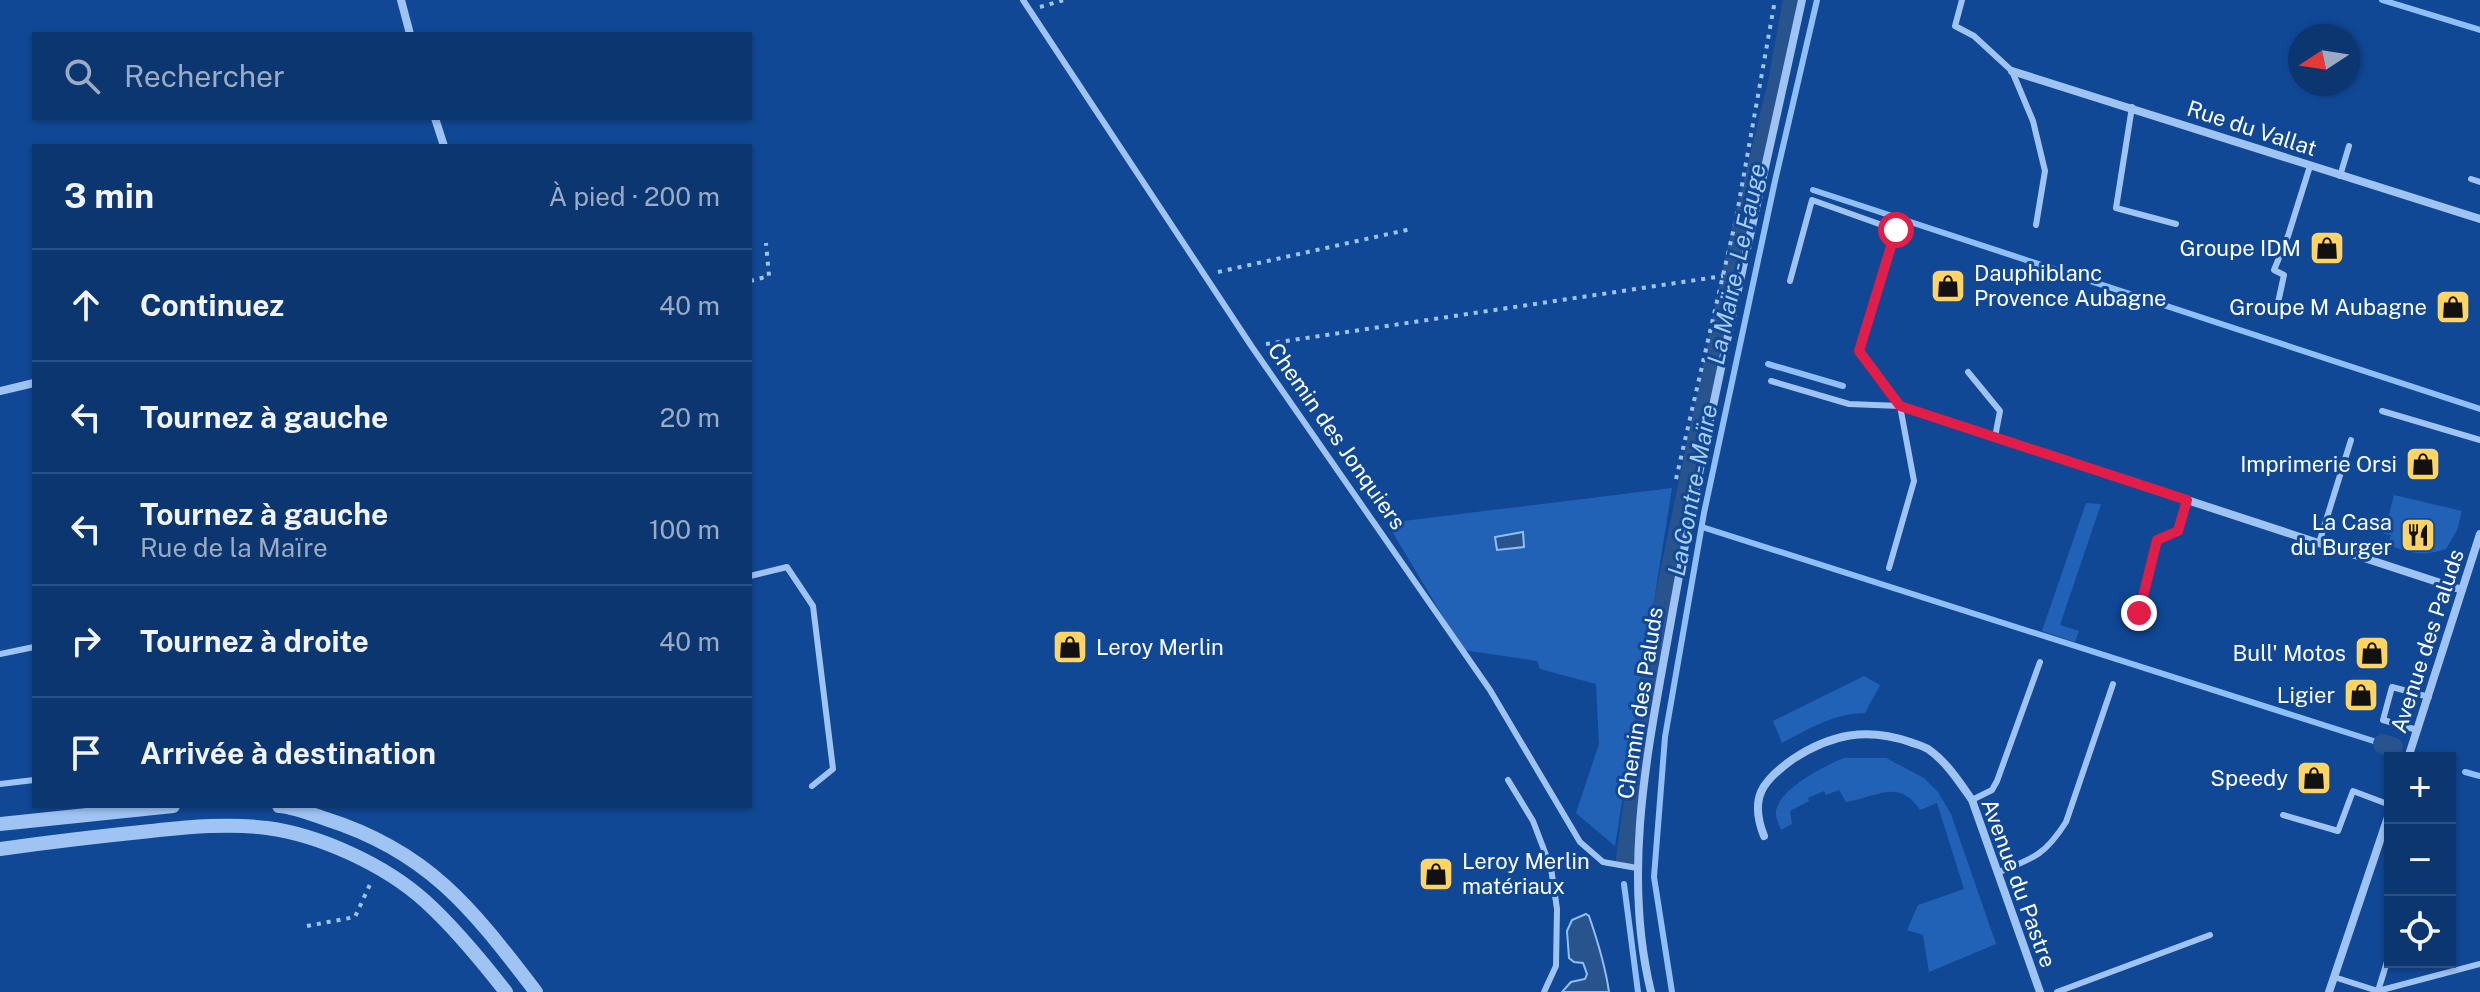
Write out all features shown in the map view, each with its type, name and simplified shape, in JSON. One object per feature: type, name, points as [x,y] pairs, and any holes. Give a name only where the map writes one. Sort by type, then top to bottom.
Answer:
[{"type":"street","points":[[401,0],[409,32]]},
{"type":"street","name":"Chemin des Paluds","points":[[1651,992],[1643,961],[1637,868],[1643,782],[1690,518],[1802,0]]},
{"type":"street","name":"Rue du Vallat","points":[[2012,71],[2480,219]]},
{"type":"street","points":[[436,120],[443,144]]},
{"type":"street","points":[[0,391],[32,383]]},
{"type":"street","points":[[1900,406],[2462,590]]},
{"type":"street","name":"Avenue des Paluds","points":[[2410,752],[2480,534]]},
{"type":"street","name":"Avenue du Pastre","points":[[1764,836],[1758,822],[1759,796],[1771,774],[1812,747],[1844,735],[1888,735],[1927,748],[1953,773],[1972,800],[2040,992]]},
{"type":"street","points":[[0,824],[146,808]]},
{"type":"street","points":[[286,808],[353,828],[387,843],[417,862],[479,918],[536,992]]},
{"type":"street","points":[[2329,992],[2386,824]]},
{"type":"street","points":[[0,849],[196,826],[231,825],[269,828],[344,849],[378,867],[424,900],[479,958],[506,992]]},
{"type":"lane","name":"Chemin des Jonquiers","points":[[1023,0],[1252,347],[1490,690],[1580,842],[1603,862],[1637,868]]},
{"type":"lane","points":[[1962,0],[1955,26],[1974,36],[2012,71],[2033,121],[2045,171],[2036,225]]},
{"type":"lane","points":[[2132,107],[2116,208],[2176,224]]},
{"type":"lane","points":[[2340,176],[2349,146]]},
{"type":"lane","points":[[2276,312],[2284,275],[2274,270],[2310,166]]},
{"type":"lane","points":[[2471,179],[2480,182]]},
{"type":"lane","points":[[1790,281],[1812,200],[1896,230],[1859,351],[1900,406],[1914,481],[1889,568]]},
{"type":"lane","points":[[1968,372],[2000,411],[1995,437]]},
{"type":"lane","points":[[1771,381],[1849,404],[1900,406]]},
{"type":"lane","points":[[2382,411],[2480,440]]},
{"type":"lane","points":[[2319,543],[2351,440]]},
{"type":"lane","points":[[2130,617],[2139,613],[2157,540],[2178,531],[2187,500]]},
{"type":"lane","points":[[752,576],[787,567],[813,606],[833,769],[812,786]]},
{"type":"lane","points":[[0,654],[32,647]]},
{"type":"lane","points":[[1972,800],[1992,790],[1997,781],[2040,662]]},
{"type":"lane","points":[[1999,872],[2035,858],[2054,841],[2066,822],[2113,684]]},
{"type":"lane","points":[[2418,731],[2383,720],[2392,687],[2429,697]]},
{"type":"lane","points":[[0,784],[32,780]]},
{"type":"lane","points":[[1508,780],[1533,821],[1551,868],[1557,909],[1556,966],[1544,992]]},
{"type":"lane","points":[[2283,815],[2338,831],[2353,791],[2384,803]]},
{"type":"lane","points":[[2057,992],[2210,935]]},
{"type":"lane","points":[[2334,977],[2378,991],[2480,964]]},
{"type":"lane","points":[[2378,991],[2385,968]]},
{"type":"path","points":[[1029,10],[1064,0]]},
{"type":"path","points":[[1676,479],[1739,204],[1775,0]]},
{"type":"path","points":[[1205,275],[1411,229]]},
{"type":"path","points":[[752,280],[769,276],[766,243]]},
{"type":"path","points":[[1252,347],[1723,276]]},
{"type":"path","points":[[307,926],[355,917],[378,867]]},
{"type":"shaded area","points":[[1672,488],[1615,846],[1576,813],[1599,744],[1596,684],[1540,669],[1537,661],[1463,650],[1387,523]]},
{"type":"shaded area","points":[[2394,495],[2462,511],[2457,530],[2446,549],[2417,553],[2388,545],[2391,535],[2384,534]]},
{"type":"shaded area","points":[[2086,503],[2101,504],[2060,625],[2079,631],[2075,642],[2042,631]]},
{"type":"shaded area","points":[[1523,532],[1524,547],[1497,550],[1495,537]]},
{"type":"shaded area","points":[[1864,676],[1880,685],[1865,713],[1832,719],[1782,743],[1773,721]]},
{"type":"shaded area","points":[[1844,758],[1886,758],[1924,778],[1938,792],[1951,814],[1996,944],[1929,972],[1923,935],[1907,930],[1918,905],[1964,889],[1937,803],[1920,810],[1912,800],[1896,792],[1846,802],[1839,790],[1826,795],[1824,791],[1790,811],[1792,824],[1781,830],[1776,811],[1785,794],[1815,772]]},
{"type":"shaded area","points":[[1586,914],[1598,944],[1609,992],[1562,992],[1571,982],[1585,979],[1587,974],[1583,963],[1569,958],[1567,931],[1572,920]]},
{"type":"waterway","name":"La Maïre - Le Fauge","points":[[1626,859],[1652,663],[1736,255],[1778,82],[1793,0]]},
{"type":"waterway","name":"La Contre-Maïre","points":[[1672,992],[1654,877],[1665,737],[1704,513],[1817,0]]},
{"type":"waterway","points":[[2382,0],[2480,30]]},
{"type":"waterway","points":[[1813,190],[2480,409]]},
{"type":"waterway","points":[[1768,364],[1843,386]]},
{"type":"waterway","points":[[1702,527],[2383,744]]},
{"type":"waterway","points":[[2383,744],[2393,747]]},
{"type":"waterway","points":[[2465,772],[2480,776]]},
{"type":"waterway","points":[[1624,884],[1638,992]]},
{"type":"place","name":"Groupe IDM","points":[[2327,248]]},
{"type":"place","name":"Dauphiblanc Provence Aubagne","points":[[1948,286]]},
{"type":"place","name":"Groupe M Aubagne","points":[[2453,307]]},
{"type":"place","name":"Imprimerie Orsi","points":[[2423,464]]},
{"type":"place","name":"La Casa du Burger","points":[[2418,535]]},
{"type":"place","name":"Leroy Merlin","points":[[1070,647]]},
{"type":"place","name":"Bull' Motos","points":[[2372,653]]},
{"type":"place","name":"Ligier","points":[[2361,695]]},
{"type":"place","name":"Speedy","points":[[2314,778]]},
{"type":"place","name":"Leroy Merlin matériaux","points":[[1436,874]]},
{"type":"route","points":[[1896,230],[1859,351],[1900,406],[2187,500],[2178,531],[2157,540],[2139,613]]}]
